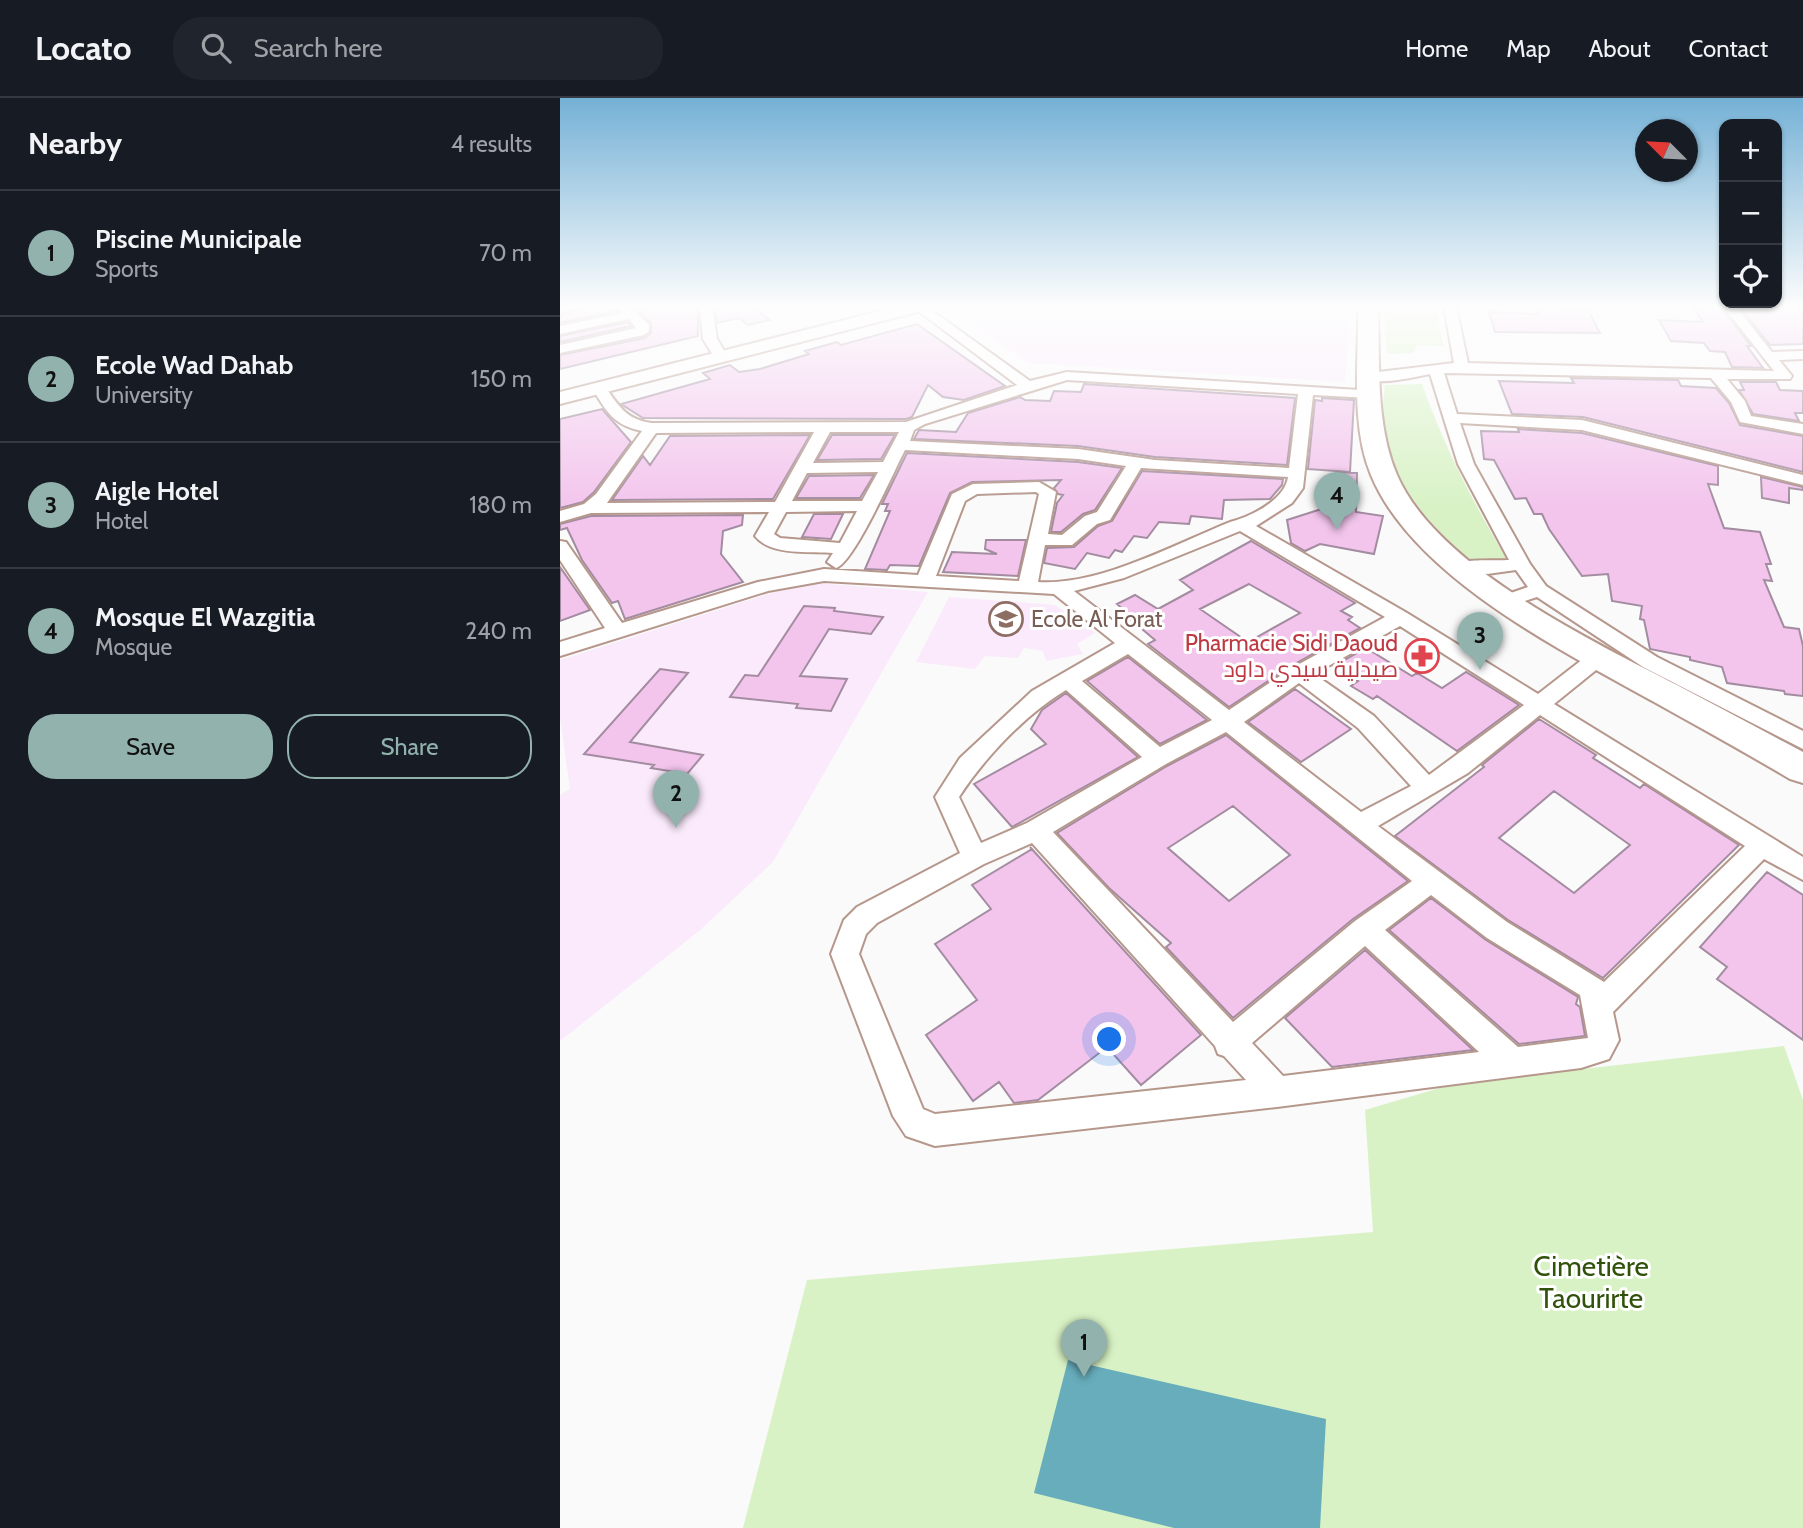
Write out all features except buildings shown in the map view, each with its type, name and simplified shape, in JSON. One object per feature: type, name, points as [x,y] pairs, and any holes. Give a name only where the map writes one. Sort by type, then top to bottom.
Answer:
[{"type":"main road","points":[[560,390],[631,374]]},
{"type":"main road","points":[[560,398],[649,374]]},
{"type":"main road","points":[[1371,374],[1378,450],[1385,476],[1420,530],[1506,601],[1599,657],[1803,769]]},
{"type":"street","points":[[1010,374],[1028,386]]},
{"type":"street","points":[[599,388],[620,420],[634,426],[909,427],[920,421],[1059,377],[1306,390],[1371,386],[1401,377],[1441,374]]},
{"type":"street","points":[[1676,374],[1785,376],[1803,383]]},
{"type":"street","points":[[1437,375],[1466,464],[1521,564],[1539,590],[1650,662],[1803,741]]},
{"type":"street","points":[[1716,375],[1738,401],[1745,419],[1803,429]]},
{"type":"street","points":[[1244,526],[1286,499],[1295,488],[1306,390]]},
{"type":"street","points":[[1449,418],[1582,425],[1803,480]]},
{"type":"street","points":[[824,575],[846,548],[909,427]]},
{"type":"street","points":[[590,508],[610,490],[652,428]]},
{"type":"street","points":[[824,428],[764,536],[766,540],[776,543],[846,548]]},
{"type":"street","points":[[900,445],[1078,454],[1136,463],[1298,473]]},
{"type":"street","points":[[1037,539],[1066,541],[1091,520],[1104,516],[1136,463]]},
{"type":"street","points":[[803,468],[888,467]]},
{"type":"street","points":[[925,581],[958,498],[966,491],[1046,489],[1048,492],[1027,588]]},
{"type":"street","points":[[560,534],[642,506]]},
{"type":"street","points":[[560,517],[590,508],[642,506],[780,509],[868,506]]},
{"type":"street","points":[[560,649],[765,586],[824,575],[1059,589],[1117,574],[1236,526],[1244,526],[1399,617],[1803,870]]},
{"type":"street","points":[[560,546],[617,631]]},
{"type":"street","points":[[1461,566],[1487,568],[1521,564]]},
{"type":"street","points":[[1059,589],[1128,645],[1229,721],[1431,881],[1497,930],[1593,988],[1604,1040],[1598,1049],[1581,1054],[1277,1092],[935,1130],[915,1125],[909,1116],[845,954],[853,928],[867,915],[975,857],[1036,830],[1158,758],[1229,721],[1299,673],[1399,617]]},
{"type":"street","points":[[1506,601],[1539,590]]},
{"type":"street","points":[[975,857],[947,797],[968,764],[1040,696],[1128,645]]},
{"type":"street","points":[[1359,825],[1460,767],[1599,657]]},
{"type":"street","points":[[1299,673],[1366,722],[1427,788]]},
{"type":"street","points":[[1067,679],[1158,758]]},
{"type":"street","points":[[1036,830],[1229,1044],[1277,1092]]},
{"type":"street","points":[[1597,1008],[1762,845]]},
{"type":"street","points":[[1229,1044],[1365,929],[1431,881]]},
{"type":"street","points":[[1365,929],[1513,1062]]},
{"type":"shaded area","points":[[1208,374],[1346,374],[1345,382]]},
{"type":"shaded area","points":[[806,582],[928,592],[773,862],[699,931],[560,1041],[560,795],[570,789],[560,718],[560,660]]},
{"type":"shaded area","name":"Ecole Al Forat","points":[[949,597],[1055,605],[1095,633],[1077,644],[1083,654],[1046,661],[1043,651],[1024,648],[1018,658],[985,656],[975,669],[916,662]]},
{"type":"green space","points":[[1422,384],[1460,475],[1507,560],[1474,564],[1435,527],[1404,486],[1386,439],[1383,413],[1385,385]]},
{"type":"green space","name":"Cimetière Taourirte","points":[[1784,1046],[1803,1100],[1803,1528],[743,1528],[807,1280],[1373,1232],[1365,1110],[1453,1084]]},
{"type":"water","points":[[1068,1360],[1326,1419],[1320,1528],[1174,1528],[1034,1493]]},
{"type":"place","name":"Mosque El Wazgitia","points":[[1337,530]]},
{"type":"place","name":"Ecole Al Forat","points":[[1006,619]]},
{"type":"place","name":"Pharmacie Sidi Daoud صيدلية سيدي داود","points":[[1422,656]]},
{"type":"place","name":"Aigle Hotel","points":[[1480,670]]},
{"type":"place","name":"Ecole Wad Dahab","points":[[676,828]]},
{"type":"place","name":"Piscine Municipale","points":[[1084,1377]]}]
